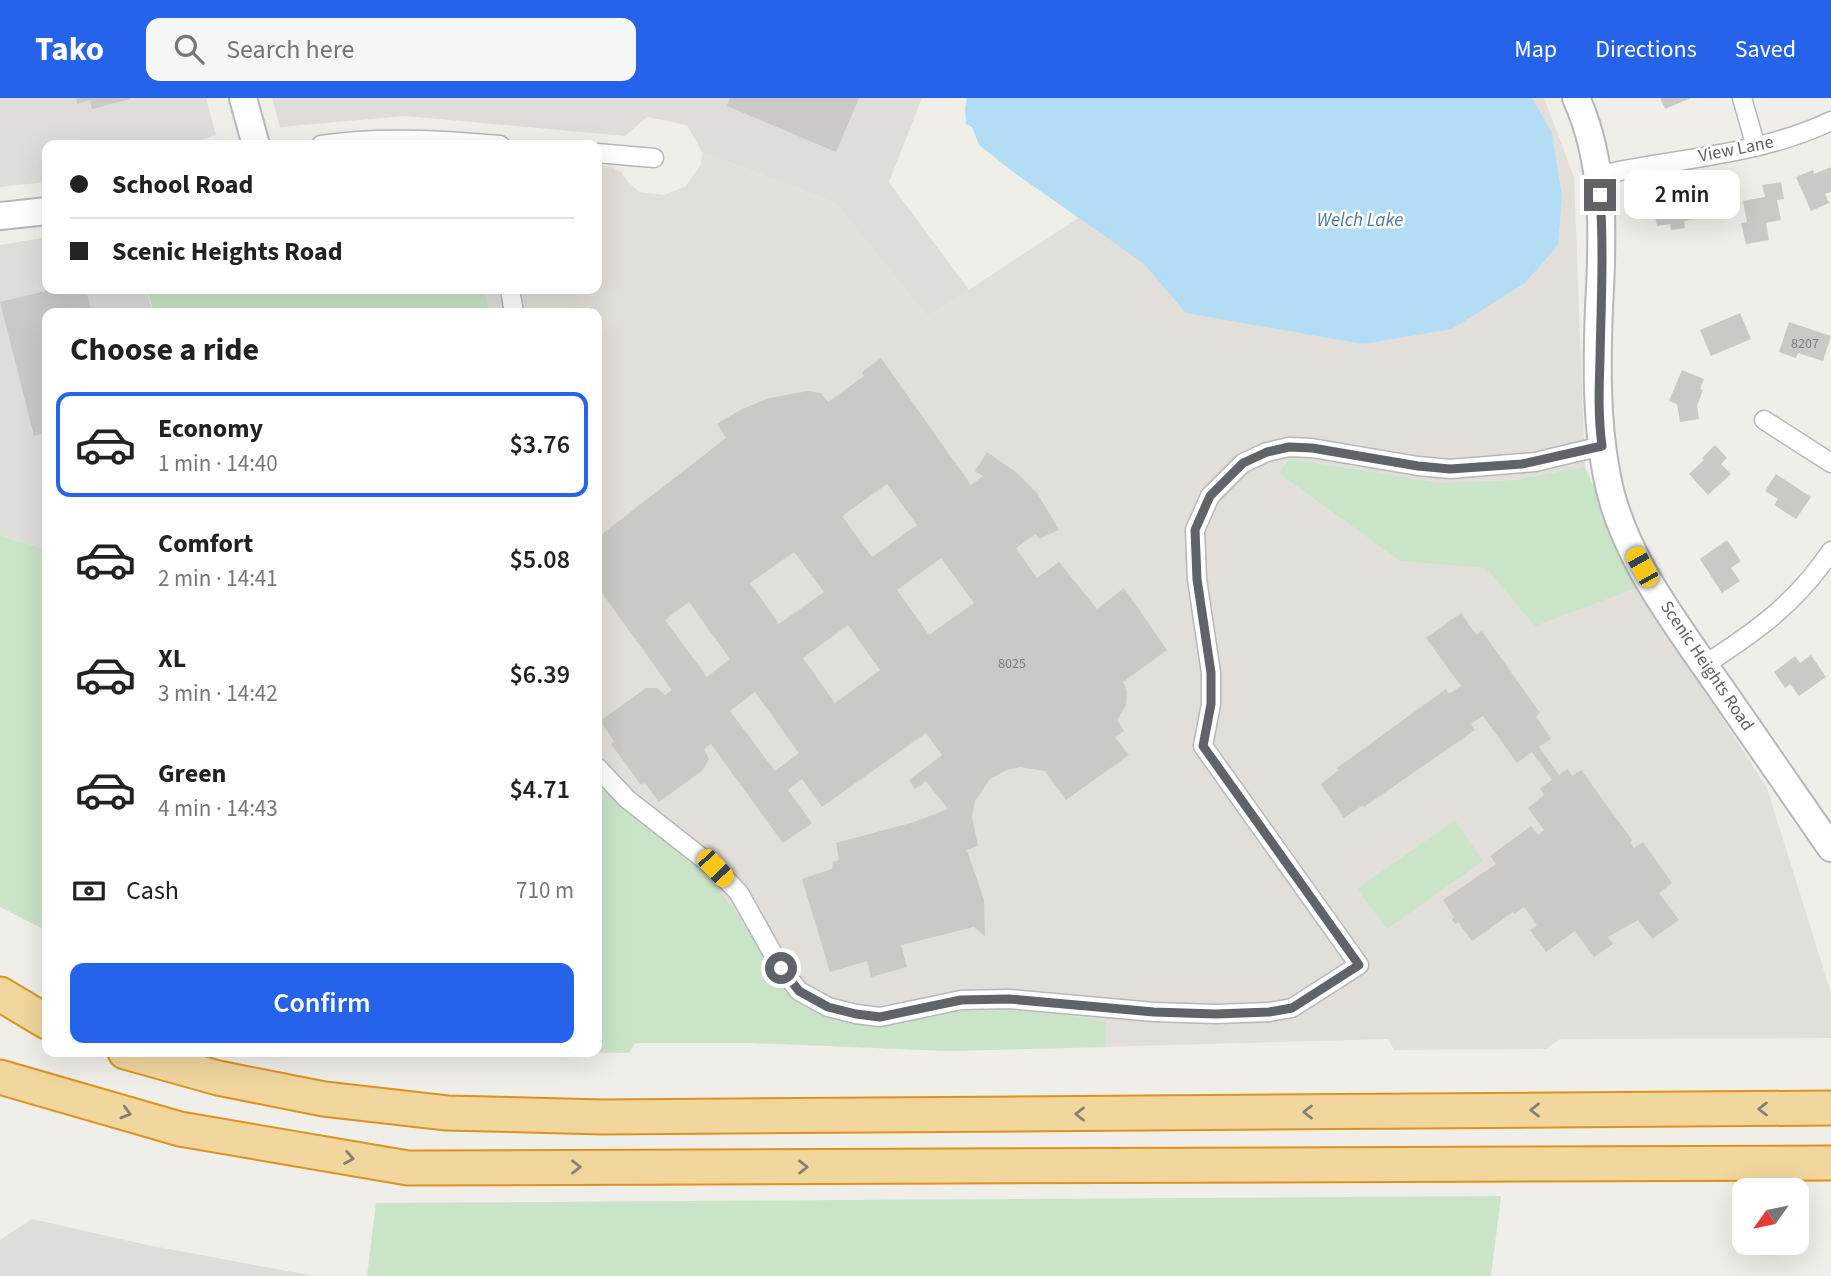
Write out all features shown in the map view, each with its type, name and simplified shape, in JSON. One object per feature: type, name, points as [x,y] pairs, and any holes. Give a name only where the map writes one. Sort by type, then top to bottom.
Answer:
[{"type":"highway","points":[[0,993],[42,1019]]},
{"type":"highway","points":[[0,1002],[42,1020]]},
{"type":"highway","points":[[143,1057],[218,1078],[324,1100],[447,1113],[603,1117],[1831,1108]]},
{"type":"highway","points":[[0,1070],[61,1095]]},
{"type":"highway","points":[[0,1077],[180,1129],[408,1168],[1831,1163]]},
{"type":"street","points":[[243,98],[255,140]]},
{"type":"street","name":"Scenic Heights Road","points":[[1576,98],[1592,145],[1601,214],[1599,426],[1606,475],[1615,506],[1634,552],[1651,582],[1704,665],[1831,848]]},
{"type":"street","points":[[1742,98],[1756,147]]},
{"type":"street","name":"View Lane","points":[[1596,176],[1756,147],[1788,139],[1831,121]]},
{"type":"street","points":[[391,140],[428,140]]},
{"type":"street","points":[[602,153],[654,158]]},
{"type":"street","points":[[0,216],[42,212]]},
{"type":"street","points":[[1764,420],[1831,463]]},
{"type":"street","points":[[602,772],[627,799],[715,868],[739,893],[781,968],[799,991],[828,1007],[880,1017],[961,1000],[1009,999],[1101,1009],[1216,1014],[1269,1012],[1292,1008],[1359,965],[1203,746],[1211,704],[1211,673],[1197,579],[1195,530],[1210,496],[1243,463],[1267,452],[1289,447],[1312,448],[1450,469],[1517,464],[1602,446]]},
{"type":"street","points":[[1704,665],[1774,617],[1793,600],[1831,551]]},
{"type":"shaded area","points":[[0,98],[206,98],[216,135],[201,140],[42,140],[42,183],[0,187]]},
{"type":"shaded area","points":[[272,98],[922,98],[889,182],[969,290],[927,317],[835,203],[702,152],[687,125],[647,117],[625,136],[405,116],[280,127]]},
{"type":"shaded area","points":[[1262,98],[1544,98],[1574,177],[1585,467],[1639,587],[1767,788],[1831,993],[1831,1038],[1560,1039],[1546,1049],[1394,1050],[1388,1039],[948,1051],[753,1043],[635,1043],[629,1053],[602,1053],[602,308],[153,308],[148,294],[602,294],[602,166],[612,167],[621,172],[640,192],[664,195],[686,186],[701,164],[702,152],[835,203],[927,317]]},
{"type":"shaded area","points":[[42,238],[42,294],[147,294],[152,308],[42,308],[42,548],[0,535],[0,245]]},
{"type":"shaded area","points":[[32,1219],[147,1245],[313,1276],[0,1276],[0,1240]]},
{"type":"green space","points":[[148,294],[484,294],[489,308],[153,308]]},
{"type":"green space","points":[[1289,459],[1441,483],[1516,480],[1585,467],[1639,587],[1535,626],[1486,568],[1400,561],[1279,473]]},
{"type":"green space","points":[[0,535],[42,548],[42,928],[0,907]]},
{"type":"green space","points":[[602,786],[619,805],[665,842],[700,865],[750,931],[777,978],[799,1000],[837,1021],[867,1025],[898,1023],[951,1012],[999,1009],[1039,1011],[1106,1021],[1106,1047],[948,1051],[753,1043],[635,1043],[629,1053],[602,1053]]},
{"type":"green space","points":[[1455,820],[1483,861],[1387,929],[1357,889]]},
{"type":"green space","points":[[1501,1196],[1491,1276],[367,1276],[376,1203]]},
{"type":"water","name":"Welch Lake","points":[[967,98],[1532,98],[1552,133],[1562,196],[1558,245],[1525,283],[1452,329],[1363,344],[1186,313],[1143,263],[979,145],[972,127],[966,124]]},
{"type":"building","points":[[76,98],[130,99],[92,109],[90,100],[77,104]]},
{"type":"building","points":[[730,98],[859,98],[836,152],[727,106]]},
{"type":"building","points":[[1660,98],[1691,98],[1665,109]]},
{"type":"building","points":[[1831,167],[1831,192],[1825,194],[1829,203],[1811,211],[1796,177]]},
{"type":"building","points":[[1781,182],[1784,199],[1777,200],[1781,220],[1766,223],[1769,240],[1746,244],[1741,223],[1747,222],[1743,201],[1765,197],[1762,185]]},
{"type":"building","points":[[1711,195],[1714,216],[1684,221],[1685,228],[1671,230],[1670,224],[1657,226],[1654,212],[1661,211],[1659,204]]},
{"type":"building","points":[[42,292],[42,294],[87,294],[91,308],[42,308],[42,434],[34,436],[0,302]]},
{"type":"building","points":[[1740,313],[1751,339],[1711,356],[1700,330]]},
{"type":"building","points":[[1789,322],[1831,336],[1823,361],[1798,353],[1796,358],[1779,352]]},
{"type":"building","points":[[881,358],[971,485],[983,476],[975,471],[987,452],[1017,473],[1037,493],[1059,530],[1039,539],[1036,534],[1016,548],[1037,578],[1059,562],[1097,609],[1124,588],[1167,650],[1123,682],[1127,691],[1126,705],[1117,720],[1124,731],[1115,737],[1129,755],[1066,800],[1045,771],[1020,767],[990,779],[975,801],[972,817],[978,846],[967,850],[984,900],[985,936],[974,927],[901,945],[907,967],[871,977],[867,961],[830,972],[802,879],[832,869],[833,862],[839,860],[836,843],[914,822],[948,809],[926,781],[915,789],[909,780],[942,755],[926,733],[822,807],[802,779],[788,790],[812,823],[783,843],[711,744],[704,749],[709,759],[703,770],[659,802],[645,783],[641,785],[611,744],[614,741],[602,724],[602,720],[646,688],[657,688],[665,695],[672,690],[602,593],[602,534],[726,438],[717,424],[742,409],[770,398],[808,391],[821,393],[828,402],[864,376],[862,372]],"holes":[[[887,484],[917,525],[872,557],[842,516]],[[794,552],[824,592],[779,624],[750,583]],[[941,558],[974,603],[929,635],[897,590]],[[689,602],[730,659],[707,677],[665,620]],[[848,625],[880,670],[835,703],[803,658]],[[755,692],[799,753],[775,771],[730,711]]]},
{"type":"building","points":[[1682,370],[1704,379],[1697,406],[1699,419],[1680,422],[1677,404],[1669,401]]},
{"type":"building","points":[[1715,445],[1727,458],[1721,464],[1731,474],[1708,495],[1689,474]]},
{"type":"building","points":[[1776,474],[1811,497],[1796,519],[1774,505],[1778,499],[1765,491]]},
{"type":"building","points":[[1727,540],[1741,561],[1731,568],[1740,581],[1722,593],[1700,559]]},
{"type":"building","points":[[1461,613],[1476,635],[1482,631],[1540,713],[1536,716],[1551,739],[1539,747],[1559,775],[1568,769],[1572,776],[1581,770],[1632,840],[1630,842],[1634,848],[1643,842],[1672,883],[1659,893],[1679,920],[1652,939],[1638,920],[1608,937],[1613,944],[1594,957],[1575,931],[1546,952],[1530,930],[1537,925],[1524,907],[1472,941],[1458,922],[1455,924],[1452,919],[1454,917],[1443,900],[1496,864],[1490,856],[1531,826],[1538,835],[1544,830],[1528,808],[1544,795],[1540,788],[1552,780],[1532,752],[1517,763],[1483,716],[1471,724],[1475,730],[1344,818],[1321,784],[1339,770],[1337,768],[1446,689],[1449,694],[1461,686],[1426,638]]},
{"type":"building","points":[[1811,655],[1826,677],[1799,696],[1790,684],[1785,688],[1774,672],[1795,656],[1800,663]]},
{"type":"route","points":[[781,968],[799,991],[828,1007],[880,1017],[961,1000],[1009,999],[1154,1012],[1269,1012],[1292,1008],[1359,965],[1203,746],[1209,723],[1211,673],[1197,579],[1195,530],[1210,496],[1226,478],[1243,463],[1267,452],[1289,447],[1312,448],[1450,469],[1522,464],[1602,446],[1599,426],[1599,310],[1602,261],[1600,195]]}]
